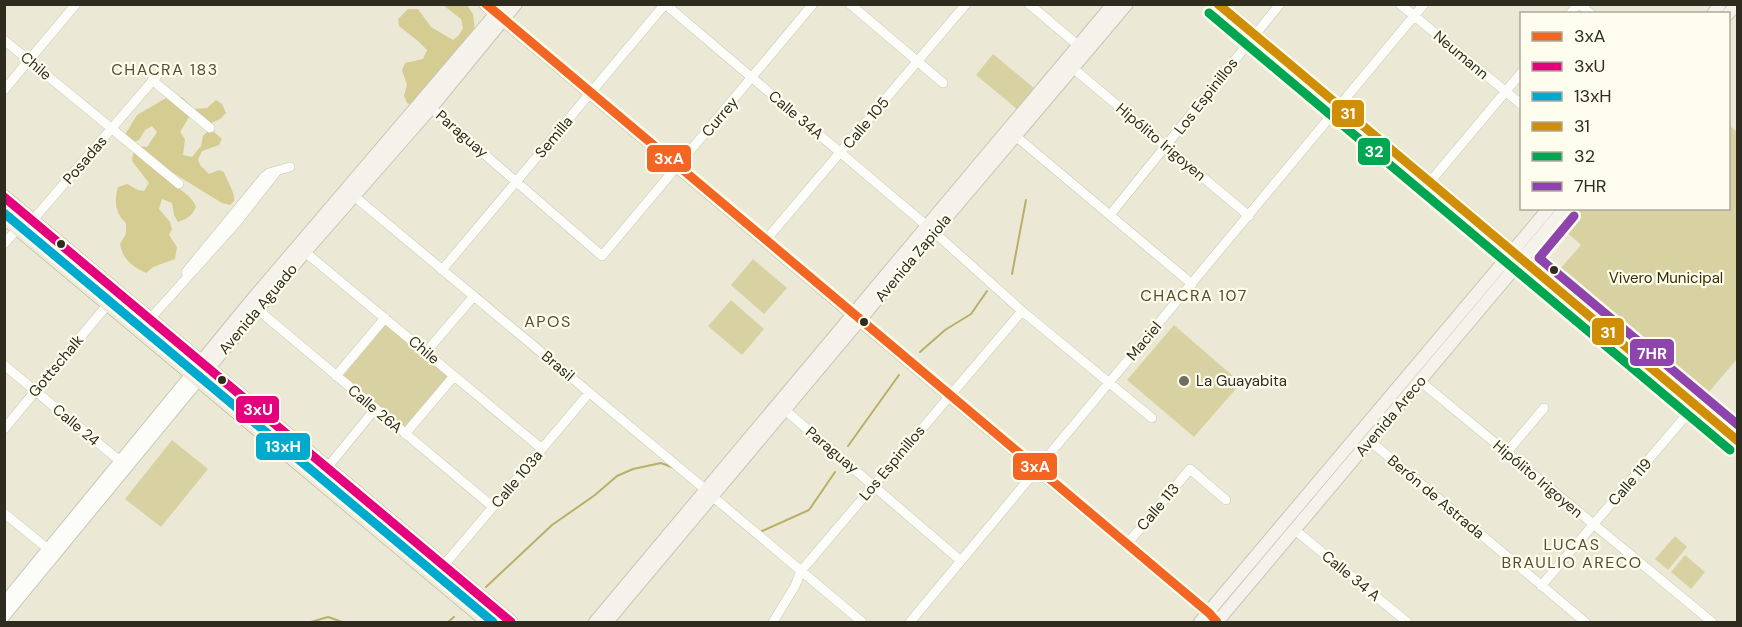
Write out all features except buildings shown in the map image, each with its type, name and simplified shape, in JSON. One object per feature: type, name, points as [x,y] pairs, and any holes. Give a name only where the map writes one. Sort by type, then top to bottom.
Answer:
[{"type":"main road","points":[[484,4],[501,13],[590,94],[1038,469],[1212,621]]},
{"type":"main road","name":"Avenida Aguado","points":[[205,365],[264,284],[501,13],[516,4]]},
{"type":"main road","name":"Avenida Zapiola","points":[[1013,134],[1113,4]]},
{"type":"main road","name":"Avenida Zapiola","points":[[607,622],[709,493],[930,229],[1013,134],[1074,69],[1127,4]]},
{"type":"main road","points":[[1216,4],[1737,441]]},
{"type":"main road","name":"Avenida Aguado","points":[[195,377],[431,108],[501,13]]},
{"type":"main road","points":[[4,197],[511,622]]},
{"type":"main road","name":"Avenida Areco","points":[[1212,621],[1295,530],[1420,381],[1517,256],[1548,210]]},
{"type":"main road","name":"Avenida Areco","points":[[1212,621],[1517,256],[1563,210]]},
{"type":"main road","points":[[4,217],[489,622]]},
{"type":"main road","name":"Avenida Zapiola","points":[[595,622],[785,410],[856,318]]},
{"type":"street","points":[[4,90],[76,4]]},
{"type":"street","name":"Currey","points":[[602,256],[813,4]]},
{"type":"street","points":[[850,4],[943,83]]},
{"type":"street","name":"Calle 105","points":[[765,241],[966,4]]},
{"type":"street","points":[[1029,4],[1079,46]]},
{"type":"street","name":"Los Espinillos","points":[[1110,215],[1280,4]]},
{"type":"street","name":"Neumann","points":[[1400,4],[1520,104]]},
{"type":"street","name":"Maciel","points":[[910,622],[1425,4]]},
{"type":"street","name":"Calle 34A","points":[[665,5],[930,229],[1022,311],[1152,418]]},
{"type":"street","name":"Semilla","points":[[442,270],[665,5]]},
{"type":"street","name":"Chile","points":[[4,40],[178,184]]},
{"type":"street","name":"Hipólito Irigoyen","points":[[1074,69],[1249,216]]},
{"type":"street","name":"Posadas","points":[[4,244],[18,228],[32,221],[161,71]]},
{"type":"street","points":[[1429,183],[1520,73]]},
{"type":"street","points":[[152,80],[210,128]]},
{"type":"street","name":"Paraguay","points":[[431,108],[602,256]]},
{"type":"street","points":[[1013,134],[1192,284]]},
{"type":"street","points":[[149,320],[207,257],[277,171],[290,167]]},
{"type":"street","name":"Brasil","points":[[354,196],[862,622]]},
{"type":"street","name":"Chile","points":[[305,252],[542,449]]},
{"type":"street","points":[[426,352],[474,296]]},
{"type":"street","name":"Gottschalk","points":[[4,429],[108,304]]},
{"type":"street","name":"Calle 26A","points":[[257,309],[493,507]]},
{"type":"street","name":"Los Espinillos","points":[[773,622],[795,586],[801,571],[1022,311]]},
{"type":"street","points":[[336,376],[385,318]]},
{"type":"street","name":"Calle 24","points":[[4,366],[120,461]]},
{"type":"street","points":[[405,434],[454,376]]},
{"type":"street","name":"Avenida Aguado","points":[[4,602],[120,461],[195,377]]},
{"type":"street","name":"Avenida Aguado","points":[[4,617],[195,377]]},
{"type":"street","name":"Hipólito Irigoyen","points":[[1420,381],[1712,622]]},
{"type":"street","name":"Calle 103a","points":[[444,565],[589,393]]},
{"type":"street","name":"Calle 119","points":[[1541,585],[1695,405]]},
{"type":"street","points":[[1507,452],[1544,408]]},
{"type":"street","points":[[327,468],[375,409]]},
{"type":"street","name":"Paraguay","points":[[785,410],[961,561]]},
{"type":"street","name":"Berón de Astrada","points":[[1370,441],[1584,622]]},
{"type":"street","name":"Calle 113","points":[[1126,544],[1190,469],[1226,500]]},
{"type":"street","points":[[4,513],[48,549]]},
{"type":"street","name":"Calle 34 A","points":[[1295,530],[1407,622]]},
{"type":"green space","points":[[993,54],[1034,88],[1017,109],[976,75]]},
{"type":"green space","name":"Vivero Municipal","points":[[1730,126],[1738,133],[1737,359],[1702,400],[1554,276],[1581,245],[1561,227],[1575,210],[1730,210]]},
{"type":"green space","points":[[753,259],[787,288],[764,314],[731,285]]},
{"type":"green space","points":[[731,300],[764,329],[742,355],[708,326]]},
{"type":"green space","points":[[386,324],[448,377],[405,428],[343,376]]},
{"type":"green space","name":"La Guayabita","points":[[1174,325],[1241,383],[1194,437],[1127,380]]},
{"type":"green space","points":[[172,440],[208,469],[161,527],[125,499]]},
{"type":"green space","points":[[1675,536],[1687,547],[1668,570],[1655,559]]},
{"type":"green space","points":[[1685,555],[1705,572],[1691,589],[1671,572]]},
{"type":"shaded area","points":[[443,5],[467,5],[473,14],[475,33],[418,107],[407,103],[404,96],[407,85],[402,70],[405,63],[423,59],[427,50],[399,26],[398,19],[408,9],[418,9],[431,27],[453,40],[463,28],[461,19]]},
{"type":"shaded area","points":[[182,97],[194,109],[207,108],[216,100],[222,104],[226,113],[220,119],[205,126],[189,117],[180,132],[185,139],[183,155],[192,157],[201,146],[203,136],[208,131],[214,132],[222,139],[219,145],[202,151],[198,160],[209,174],[219,170],[224,172],[234,201],[230,205],[222,203],[170,171],[170,180],[191,199],[196,207],[189,217],[178,222],[172,203],[162,199],[159,209],[170,222],[172,229],[169,235],[177,247],[175,259],[153,267],[146,273],[129,262],[121,250],[120,244],[126,234],[126,223],[116,206],[116,197],[118,187],[127,184],[144,191],[149,183],[132,161],[133,154],[137,146],[147,147],[157,132],[152,126],[145,130],[139,140],[129,144],[123,138],[137,115],[166,98]]},
{"type":"waterway","points":[[1012,274],[1026,200]]},
{"type":"waterway","points":[[920,352],[945,330],[971,314],[987,291]]},
{"type":"waterway","points":[[848,446],[899,375]]},
{"type":"waterway","points":[[486,587],[552,525],[595,495],[617,476],[633,469],[661,463],[674,468]]},
{"type":"waterway","points":[[762,531],[809,510],[835,472]]},
{"type":"waterway","points":[[311,622],[328,617],[342,622]]},
{"type":"waterway","points":[[448,622],[454,617]]},
{"type":"transit line","name":"3xA","points":[[486,4],[1217,622]]},
{"type":"transit line","name":"31","points":[[1218,4],[1738,441]]},
{"type":"transit line","name":"32","points":[[1209,13],[1730,450]]},
{"type":"transit line","name":"3xU","points":[[4,197],[511,622]]},
{"type":"transit line","name":"13xH","points":[[4,213],[493,622]]},
{"type":"transit line","name":"7HR","points":[[1574,216],[1539,258],[1738,425]]},
{"type":"place","name":"La Guayabita","points":[[1184,381]]},
{"type":"district","name":"CHACRA 183","points":[[165,69]]},
{"type":"district","name":"CHACRA 107","points":[[1194,295]]},
{"type":"district","name":"APOS","points":[[548,321]]},
{"type":"district","name":"LUCAS BRAULIO ARECO","points":[[1572,553]]}]
